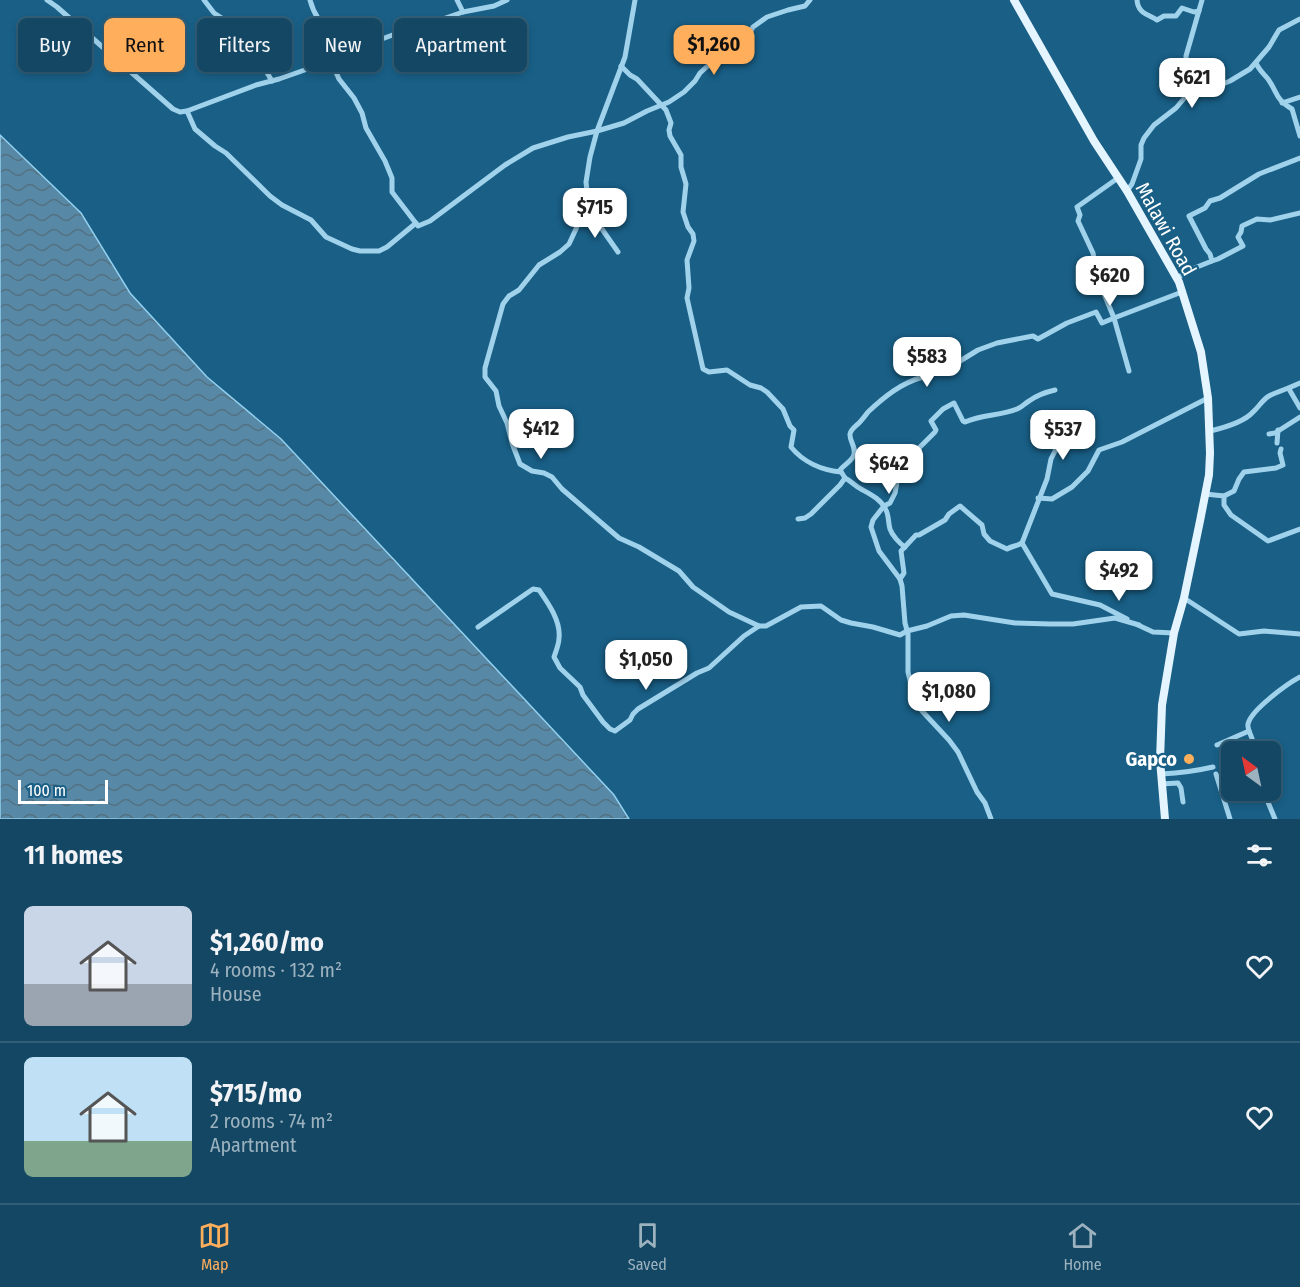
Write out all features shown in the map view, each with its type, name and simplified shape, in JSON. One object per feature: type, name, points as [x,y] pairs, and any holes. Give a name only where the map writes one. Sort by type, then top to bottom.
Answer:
[{"type":"main road","name":"Malawi Road","points":[[1014,0],[1094,141],[1127,191],[1177,278],[1201,352],[1208,398],[1210,453],[1205,494],[1184,598],[1174,633],[1162,705],[1160,748],[1165,819]]},
{"type":"street","points":[[47,0],[173,109],[180,112],[304,70]]},
{"type":"street","points":[[204,0],[214,13],[234,26],[247,39],[272,81]]},
{"type":"street","points":[[310,0],[319,18]]},
{"type":"street","points":[[457,0],[463,12]]},
{"type":"street","points":[[382,39],[403,30],[463,12],[494,6],[507,0]]},
{"type":"street","points":[[635,0],[625,57],[597,131],[590,157],[583,210],[569,244],[539,265],[519,290],[509,296],[503,304],[485,368],[485,377],[496,391],[499,406],[520,464],[532,471],[552,477],[562,489],[619,538],[679,571],[693,587],[729,612],[759,626],[766,626],[801,607],[821,606],[841,620],[900,635],[951,616],[964,615],[1015,623],[1050,624],[1073,624],[1115,618],[1139,625]]},
{"type":"street","points":[[336,72],[354,98],[362,113],[366,128],[385,161],[392,178],[392,192],[418,226],[430,221],[533,148],[568,136],[624,123],[669,102],[684,92],[713,60],[722,56],[749,34],[753,27],[767,17],[806,6],[810,0]]},
{"type":"street","points":[[1137,0],[1140,10],[1157,20],[1164,16],[1176,16],[1182,8],[1194,12],[1199,11]]},
{"type":"street","points":[[1127,191],[1141,159],[1141,145],[1144,138],[1154,125],[1184,99],[1190,85],[1186,56],[1202,0]]},
{"type":"street","points":[[1190,85],[1203,92],[1250,69],[1279,30],[1300,19]]},
{"type":"street","points":[[1256,63],[1282,103],[1292,109],[1300,136]]},
{"type":"street","points":[[621,66],[662,104],[671,123],[670,136],[681,155],[681,167],[686,184],[683,213],[693,234],[694,242],[687,260],[689,288],[687,298],[703,369],[709,372],[727,370],[750,386],[767,392],[783,409],[794,430],[791,447],[796,453],[819,468],[841,472]]},
{"type":"street","points":[[1282,103],[1300,97]]},
{"type":"street","points":[[187,111],[195,129],[226,153],[270,196],[311,220],[326,237],[352,249],[379,251],[416,223]]},
{"type":"street","points":[[1212,261],[1189,216],[1205,208],[1209,201],[1220,198],[1259,174],[1300,158]]},
{"type":"street","points":[[1118,178],[1077,207],[1080,215],[1078,221],[1093,253],[1104,287],[1102,289],[1114,318],[1130,371]]},
{"type":"street","points":[[583,210],[590,212],[618,252]]},
{"type":"street","points":[[1177,278],[1243,246],[1238,237],[1242,226],[1257,219],[1270,220],[1297,214],[1300,222]]},
{"type":"street","points":[[905,547],[891,530],[884,506],[873,495],[859,489],[845,478],[841,472],[842,466],[853,457],[854,453],[850,437],[851,430],[887,395],[923,375],[952,366],[978,350],[997,343],[1033,336],[1038,339],[1074,320],[1096,312],[1102,323],[1182,292]]},
{"type":"street","points":[[1210,431],[1227,427],[1252,414],[1268,396],[1300,383]]},
{"type":"street","points":[[1289,389],[1300,408]]},
{"type":"street","points":[[991,819],[958,752],[917,703],[908,672],[908,634],[902,586],[900,579],[879,551],[871,527],[873,520],[884,506],[890,503],[895,493],[896,469],[935,432],[931,421],[943,409],[954,403],[965,422],[978,417],[1019,409],[1032,399],[1055,390]]},
{"type":"street","points":[[1038,498],[1052,499],[1072,487],[1088,471],[1099,450],[1122,442],[1208,398]]},
{"type":"street","points":[[1269,434],[1275,433],[1300,417]]},
{"type":"street","points":[[900,579],[904,573],[901,551],[916,535],[945,520],[960,506],[982,525],[984,534],[990,541],[1007,549],[1022,543],[1047,479],[1051,459],[1062,444],[1073,438],[1072,428]]},
{"type":"street","points":[[1277,443],[1278,430]]},
{"type":"street","points":[[1205,494],[1224,496],[1234,491],[1244,472],[1283,465],[1281,449]]},
{"type":"street","points":[[798,519],[811,514],[845,478]]},
{"type":"street","points":[[1224,496],[1224,505],[1231,515],[1268,542],[1300,529]]},
{"type":"street","points":[[1022,543],[1053,594],[1100,605],[1153,632],[1174,633]]},
{"type":"street","points":[[478,627],[533,589],[539,590],[558,625],[560,638],[554,657],[560,668],[580,687],[583,695],[603,722],[615,731],[630,720],[638,709],[709,668],[738,640],[759,626]]},
{"type":"street","points":[[1184,598],[1239,634],[1264,631],[1300,634]]},
{"type":"street","points":[[1253,741],[1249,722],[1276,693],[1300,677]]},
{"type":"street","points":[[1216,746],[1249,731]]},
{"type":"street","points":[[1161,779],[1181,772],[1214,767]]},
{"type":"street","points":[[1216,774],[1230,819]]},
{"type":"street","points":[[1161,779],[1178,783],[1183,802]]},
{"type":"street","points":[[1268,801],[1275,819]]},
{"type":"water","points":[[0,135],[81,213],[130,293],[207,377],[281,439],[614,795],[629,819],[0,819]]},
{"type":"place","name":"Gapco","points":[[1189,759]]}]
